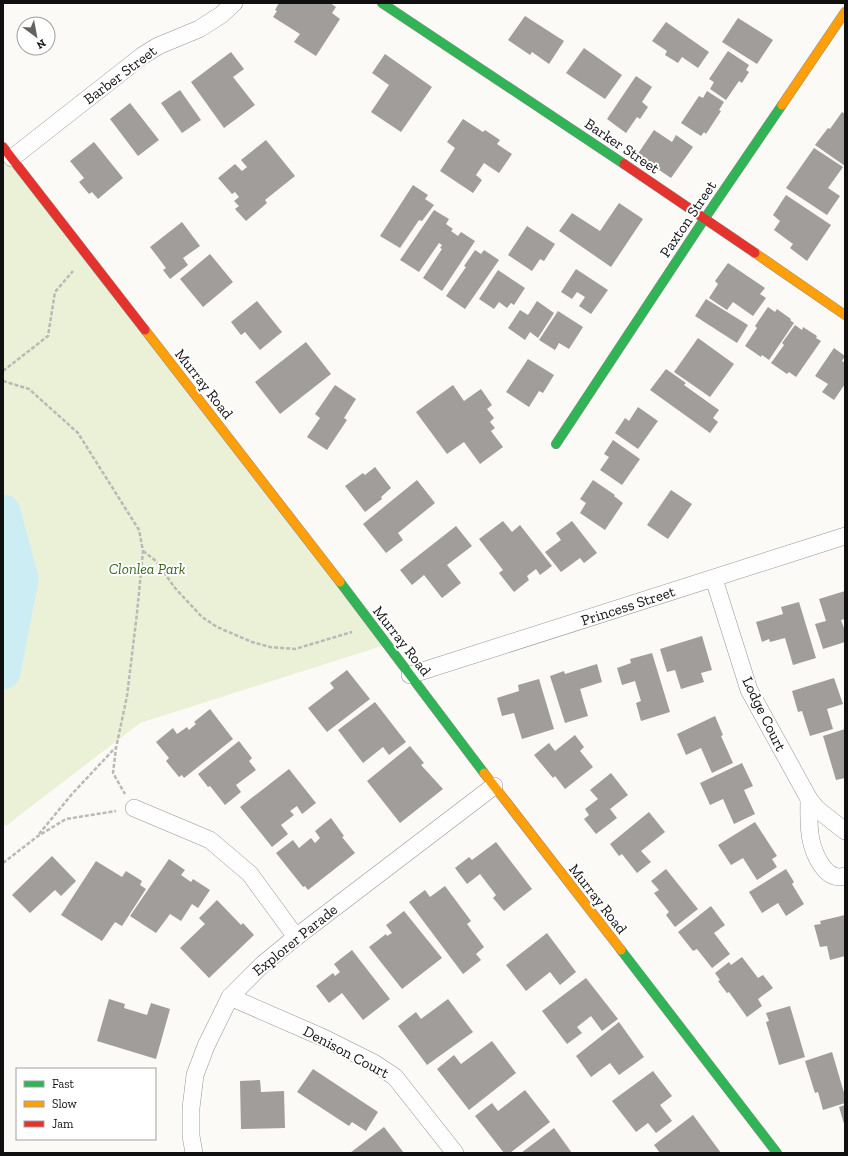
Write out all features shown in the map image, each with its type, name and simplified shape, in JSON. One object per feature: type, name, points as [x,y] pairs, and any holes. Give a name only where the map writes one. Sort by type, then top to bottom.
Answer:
[{"type":"street","name":"Barber Street","points":[[7,153],[142,56],[158,46],[199,29],[221,15],[234,3]]},
{"type":"street","name":"Barker Street","points":[[382,3],[706,218],[845,315]]},
{"type":"street","name":"Paxton Street","points":[[556,444],[845,12]]},
{"type":"street","name":"Murray Road","points":[[7,153],[371,623],[494,786],[777,1153]]},
{"type":"street","name":"Princess Street","points":[[410,675],[845,536]]},
{"type":"street","name":"Lodge Court","points":[[714,579],[749,690],[808,799],[817,809],[845,831]]},
{"type":"street","name":"Explorer Parade","points":[[194,1153],[191,1136],[191,1108],[195,1075],[206,1046],[230,997],[263,964],[296,937],[494,786]]},
{"type":"street","name":"Lodge Court","points":[[808,799],[811,841],[819,860],[824,869],[833,876],[841,878],[845,876]]},
{"type":"street","points":[[134,808],[210,840],[250,874],[296,937]]},
{"type":"street","name":"Denison Court","points":[[230,997],[324,1038],[374,1062],[395,1078],[455,1153]]},
{"type":"path","points":[[3,372],[48,336],[55,292],[87,255]]},
{"type":"path","points":[[3,381],[29,389],[78,433],[139,530],[143,551],[127,696],[116,748],[113,773],[134,808],[66,819],[38,836],[3,863]]},
{"type":"path","points":[[143,551],[156,561],[175,588],[202,617],[217,627],[252,642],[270,647],[295,649],[315,642],[329,640],[348,634],[371,623]]},
{"type":"path","points":[[38,836],[72,794],[116,748]]},
{"type":"green space","name":"Clonlea Park","points":[[3,149],[388,644],[140,723],[7,825],[3,826]]},
{"type":"building","points":[[279,3],[330,3],[336,7],[332,13],[340,19],[316,56],[294,42],[300,34],[273,17],[277,11],[275,10]]},
{"type":"building","points":[[525,16],[564,41],[549,64],[532,52],[530,55],[508,40]]},
{"type":"building","points":[[738,18],[773,40],[757,64],[722,42]]},
{"type":"building","points":[[666,22],[709,52],[698,68],[682,57],[678,63],[665,55],[667,51],[652,41]]},
{"type":"building","points":[[584,48],[622,75],[605,99],[566,73]]},
{"type":"building","points":[[728,51],[749,65],[746,70],[749,72],[742,83],[739,81],[726,100],[710,89],[714,82],[709,79]]},
{"type":"building","points":[[231,52],[244,69],[233,77],[255,105],[224,128],[191,82]]},
{"type":"building","points":[[385,54],[432,87],[401,132],[371,112],[389,85],[372,73]]},
{"type":"building","points":[[636,76],[652,87],[642,102],[648,107],[640,119],[637,117],[626,133],[607,119]]},
{"type":"building","points":[[180,90],[201,120],[182,133],[161,103]]},
{"type":"building","points":[[707,91],[724,102],[719,110],[721,111],[706,134],[704,132],[701,136],[681,123],[699,96],[703,98]]},
{"type":"building","points":[[130,103],[159,140],[138,156],[110,119]]},
{"type":"building","points":[[842,112],[845,114],[845,166],[815,145],[828,128],[830,129]]},
{"type":"building","points":[[463,119],[483,132],[485,130],[500,140],[497,144],[512,154],[499,173],[484,163],[476,175],[482,180],[473,193],[440,171],[455,148],[447,142]]},
{"type":"building","points":[[654,130],[672,142],[676,135],[693,147],[671,178],[637,155]]},
{"type":"building","points":[[266,140],[295,176],[265,200],[267,203],[246,221],[235,209],[239,206],[234,201],[239,197],[235,192],[232,194],[218,178],[235,164],[242,171],[247,167],[241,160]]},
{"type":"building","points":[[94,142],[123,178],[98,199],[92,192],[89,194],[79,182],[84,178],[70,161]]},
{"type":"building","points":[[814,148],[843,167],[828,188],[840,196],[827,215],[786,188]]},
{"type":"building","points":[[413,185],[428,195],[425,199],[434,205],[422,221],[419,220],[400,248],[380,236]]},
{"type":"building","points":[[786,195],[831,225],[807,261],[790,248],[793,244],[774,230],[780,221],[773,215]]},
{"type":"building","points":[[619,203],[643,219],[611,267],[559,231],[572,213],[600,231]]},
{"type":"building","points":[[434,210],[449,219],[446,224],[453,229],[451,231],[458,236],[461,232],[475,241],[442,291],[423,278],[442,249],[440,248],[442,245],[439,243],[419,272],[400,260]]},
{"type":"building","points":[[182,222],[200,246],[183,258],[188,265],[170,279],[163,270],[166,268],[150,247]]},
{"type":"building","points":[[527,226],[555,244],[544,261],[540,259],[532,271],[508,255]]},
{"type":"building","points":[[475,250],[481,254],[484,250],[499,260],[465,309],[446,296],[466,267],[464,266]]},
{"type":"building","points":[[210,254],[233,282],[203,307],[180,279]]},
{"type":"building","points":[[728,263],[765,288],[760,294],[766,298],[753,316],[733,302],[727,310],[709,298],[718,284],[715,281]]},
{"type":"building","points":[[576,269],[608,290],[591,314],[579,306],[585,297],[577,292],[572,299],[561,292]]},
{"type":"building","points":[[498,270],[525,288],[514,305],[511,303],[507,308],[499,302],[494,309],[479,299]]},
{"type":"building","points":[[706,299],[748,325],[737,343],[695,316]]},
{"type":"building","points":[[257,301],[282,332],[260,350],[245,332],[241,335],[231,322]]},
{"type":"building","points":[[537,301],[554,313],[538,338],[530,332],[525,340],[508,328],[520,310],[528,315]]},
{"type":"building","points":[[768,307],[775,312],[777,309],[794,323],[769,360],[762,355],[761,357],[745,346],[757,328],[755,326]]},
{"type":"building","points":[[558,311],[583,327],[569,349],[559,343],[555,350],[539,340]]},
{"type":"building","points":[[795,325],[802,330],[803,327],[817,336],[816,338],[821,341],[796,377],[789,372],[787,374],[771,363],[784,345],[782,343]]},
{"type":"building","points":[[698,338],[734,364],[710,397],[674,372]]},
{"type":"building","points":[[306,342],[331,374],[280,414],[255,382]]},
{"type":"building","points":[[834,348],[845,356],[842,361],[845,363],[845,384],[834,400],[822,392],[828,384],[815,376]]},
{"type":"building","points":[[528,359],[554,375],[543,393],[539,391],[529,407],[506,392]]},
{"type":"building","points":[[666,369],[686,383],[684,385],[719,410],[713,418],[718,422],[710,433],[650,390]]},
{"type":"building","points":[[335,385],[356,399],[344,418],[347,420],[327,450],[307,437],[320,418],[315,414]]},
{"type":"building","points":[[453,385],[464,401],[481,389],[492,405],[487,409],[494,418],[490,422],[495,428],[491,431],[503,447],[480,464],[464,442],[447,454],[416,412]]},
{"type":"building","points":[[638,407],[658,421],[638,449],[615,433],[625,418],[629,421]]},
{"type":"building","points":[[613,440],[640,459],[622,485],[600,470],[609,457],[604,454]]},
{"type":"building","points":[[375,467],[391,488],[381,497],[382,499],[365,512],[345,486],[363,473],[365,475]]},
{"type":"building","points":[[417,480],[435,503],[398,533],[403,540],[386,553],[363,524]]},
{"type":"building","points":[[593,480],[615,495],[614,496],[623,503],[605,530],[580,513],[586,503],[580,499]]},
{"type":"building","points":[[671,490],[692,504],[668,539],[647,525]]},
{"type":"building","points":[[503,521],[512,532],[520,525],[552,566],[540,575],[536,569],[527,576],[529,580],[514,592],[499,573],[503,570],[479,539]]},
{"type":"building","points":[[572,521],[597,553],[584,563],[580,558],[561,572],[545,552],[561,540],[556,533]]},
{"type":"building","points":[[456,526],[472,546],[447,565],[461,583],[442,598],[424,575],[412,585],[400,570]]},
{"type":"building","points":[[845,591],[845,619],[841,620],[845,631],[845,642],[823,649],[815,624],[826,621],[819,599]]},
{"type":"building","points":[[799,602],[816,658],[793,665],[785,638],[770,642],[769,639],[762,642],[756,622],[783,614],[781,607]]},
{"type":"building","points":[[702,636],[712,670],[701,673],[704,682],[681,689],[675,670],[667,672],[660,649]]},
{"type":"building","points":[[652,653],[670,712],[641,721],[636,703],[641,701],[635,681],[622,685],[617,668],[631,663],[630,659]]},
{"type":"building","points":[[597,664],[602,682],[580,689],[588,716],[565,723],[550,676],[564,671],[565,674]]},
{"type":"building","points":[[347,670],[370,699],[327,732],[308,708],[334,688],[330,683]]},
{"type":"building","points":[[834,678],[843,704],[827,709],[833,729],[810,736],[802,711],[798,712],[792,691]]},
{"type":"building","points":[[539,679],[554,729],[522,739],[514,713],[502,716],[497,698],[519,691],[518,685]]},
{"type":"building","points":[[375,702],[406,742],[389,755],[383,747],[363,763],[338,730]]},
{"type":"building","points":[[210,709],[233,739],[184,778],[182,775],[179,777],[166,761],[169,758],[156,742],[173,728],[177,734],[187,727],[189,730],[196,724],[194,722]]},
{"type":"building","points":[[715,716],[723,735],[721,736],[733,763],[712,773],[701,748],[686,755],[677,734]]},
{"type":"building","points":[[845,729],[845,778],[836,780],[823,736]]},
{"type":"building","points":[[575,735],[584,747],[580,751],[593,767],[565,789],[555,776],[553,778],[534,755],[549,743],[555,751]]},
{"type":"building","points":[[239,741],[252,758],[249,761],[256,770],[236,785],[241,792],[225,805],[198,774]]},
{"type":"building","points":[[410,746],[424,763],[421,765],[443,789],[400,823],[367,781]]},
{"type":"building","points":[[742,763],[753,786],[744,790],[755,814],[734,824],[723,799],[710,805],[700,783]]},
{"type":"building","points":[[289,769],[316,803],[302,814],[297,806],[290,811],[294,815],[281,825],[288,834],[272,847],[240,807]]},
{"type":"building","points":[[611,773],[628,795],[610,809],[617,818],[596,834],[584,819],[589,815],[585,809],[598,799],[590,790]]},
{"type":"building","points":[[649,812],[665,832],[641,851],[651,862],[637,873],[622,854],[619,856],[610,844]]},
{"type":"building","points":[[331,818],[344,836],[342,837],[355,853],[308,890],[305,886],[303,887],[276,853],[293,840],[299,848],[311,838],[315,843],[320,838],[315,831]]},
{"type":"building","points":[[755,822],[777,856],[772,859],[777,867],[757,880],[743,858],[731,865],[718,845]]},
{"type":"building","points":[[496,842],[532,889],[504,911],[493,898],[496,895],[480,874],[467,884],[455,868],[469,857],[472,860]]},
{"type":"building","points":[[52,856],[76,881],[61,896],[55,890],[30,913],[12,895]]},
{"type":"building","points":[[169,859],[185,870],[181,875],[191,882],[193,879],[210,890],[198,908],[192,904],[181,921],[170,914],[156,933],[130,916]]},
{"type":"building","points":[[96,861],[122,877],[126,871],[142,881],[140,885],[146,889],[122,926],[115,922],[102,941],[61,915]]},
{"type":"building","points":[[666,869],[698,909],[675,927],[666,915],[669,912],[654,893],[659,890],[651,881]]},
{"type":"building","points":[[786,869],[794,882],[792,884],[804,904],[786,916],[778,903],[762,913],[749,892]]},
{"type":"building","points":[[445,886],[471,921],[467,924],[484,947],[476,954],[481,960],[463,974],[409,902],[425,890],[430,897]]},
{"type":"building","points":[[217,900],[241,925],[243,923],[254,935],[209,978],[180,948],[205,924],[199,918]]},
{"type":"building","points":[[711,906],[725,925],[714,933],[730,954],[712,968],[697,949],[693,951],[678,932]]},
{"type":"building","points":[[404,911],[442,958],[402,989],[369,947],[386,934],[387,936],[392,933],[386,925]]},
{"type":"building","points":[[845,915],[845,956],[830,960],[827,946],[820,947],[814,925],[821,924],[820,921]]},
{"type":"building","points":[[547,933],[576,972],[560,985],[550,972],[526,991],[506,965]]},
{"type":"building","points":[[352,950],[390,999],[363,1020],[342,993],[329,1003],[316,986],[333,973],[335,976],[340,972],[334,964]]},
{"type":"building","points":[[742,957],[758,978],[763,975],[773,988],[758,999],[762,1006],[747,1017],[729,992],[727,993],[718,981],[720,980],[715,973],[729,962],[731,965]]},
{"type":"building","points":[[586,978],[618,1019],[602,1031],[591,1016],[577,1027],[582,1033],[567,1044],[542,1011]]},
{"type":"building","points":[[109,999],[125,1004],[124,1008],[147,1015],[151,1003],[170,1009],[156,1059],[97,1041]]},
{"type":"building","points":[[448,999],[473,1032],[427,1065],[398,1026],[416,1012],[421,1019]]},
{"type":"building","points":[[790,1006],[805,1057],[779,1065],[766,1022],[769,1021],[766,1013]]},
{"type":"building","points":[[619,1022],[644,1057],[619,1075],[610,1063],[591,1077],[576,1056]]},
{"type":"building","points":[[492,1041],[516,1073],[469,1110],[437,1069],[454,1055],[461,1064]]},
{"type":"building","points":[[832,1052],[845,1096],[845,1103],[823,1110],[818,1092],[815,1093],[805,1061]]},
{"type":"building","points":[[313,1069],[378,1112],[366,1131],[352,1122],[349,1126],[297,1092]]},
{"type":"building","points":[[653,1071],[672,1096],[660,1105],[672,1121],[656,1133],[648,1123],[636,1132],[612,1101]]},
{"type":"building","points":[[260,1080],[261,1092],[284,1091],[285,1128],[241,1129],[240,1081]]},
{"type":"building","points":[[525,1090],[550,1122],[510,1153],[504,1153],[475,1116],[492,1103],[498,1111]]},
{"type":"building","points":[[845,1105],[845,1127],[839,1107]]},
{"type":"building","points":[[693,1115],[721,1153],[660,1153],[654,1145]]},
{"type":"building","points":[[384,1127],[404,1153],[350,1153]]},
{"type":"building","points":[[554,1128],[572,1153],[521,1153]]},
{"type":"waterway","points":[[3,512],[21,579],[3,672]]},
{"type":"traffic: fast","points":[[382,3],[624,164]]},
{"type":"traffic: fast","points":[[556,444],[705,218],[782,105]]},
{"type":"traffic: fast","points":[[340,582],[484,773]]},
{"type":"traffic: fast","points":[[621,950],[777,1153]]},
{"type":"traffic: slow","points":[[782,105],[845,12]]},
{"type":"traffic: slow","points":[[755,253],[845,315]]},
{"type":"traffic: slow","points":[[145,330],[340,582]]},
{"type":"traffic: slow","points":[[484,773],[621,950]]},
{"type":"traffic: jam","points":[[3,147],[145,330]]},
{"type":"traffic: jam","points":[[624,164],[755,253]]}]
